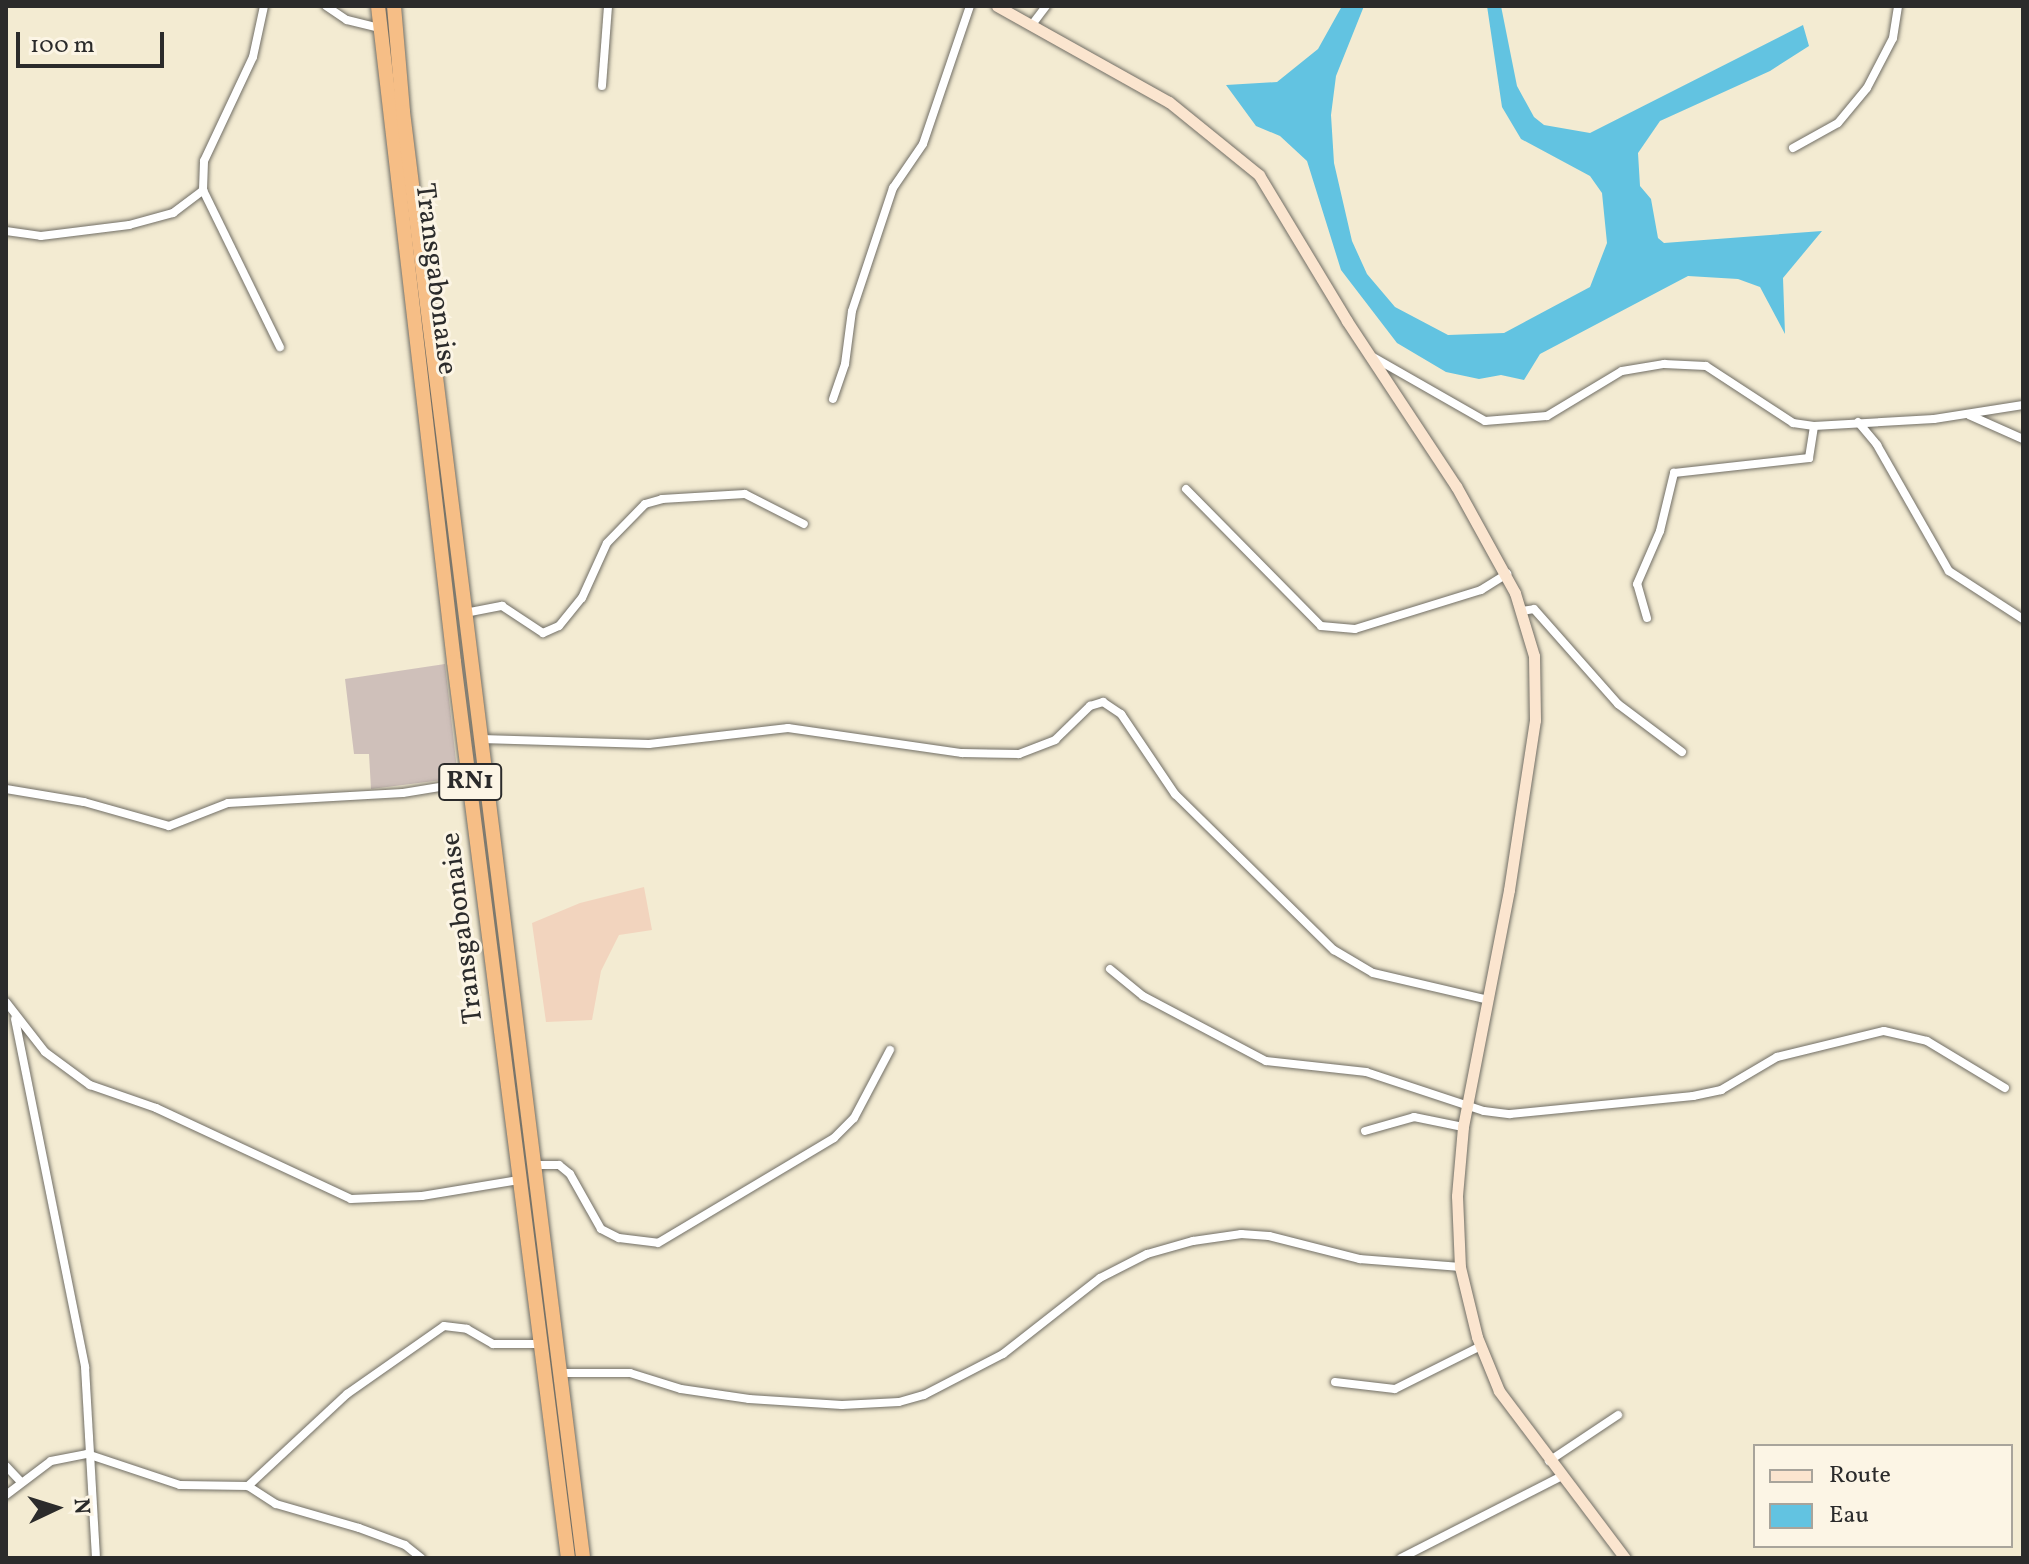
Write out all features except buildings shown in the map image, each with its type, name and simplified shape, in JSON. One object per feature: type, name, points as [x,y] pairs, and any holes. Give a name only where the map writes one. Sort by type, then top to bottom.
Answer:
[{"type":"highway","name":"Transgabonaise","points":[[378,6],[470,782],[568,1558]]},
{"type":"highway","name":"Transgabonaise","points":[[394,6],[403,112],[583,1558]]},
{"type":"street","points":[[264,6],[253,57],[204,161],[203,190],[280,347]]},
{"type":"street","points":[[326,6],[347,20],[379,28]]},
{"type":"street","points":[[602,86],[608,6]]},
{"type":"street","points":[[833,399],[845,364],[852,311],[893,188],[923,144],[970,6]]},
{"type":"street","points":[[997,6],[1169,102],[1259,175],[1507,574],[1522,611],[1534,656],[1535,720],[1509,890],[1466,1105],[1457,1196],[1460,1267],[1481,1346],[1499,1391],[1560,1477],[1625,1558]]},
{"type":"street","points":[[1031,26],[1046,6]]},
{"type":"street","points":[[1793,148],[1838,123],[1867,88],[1893,38],[1898,6]]},
{"type":"street","points":[[6,231],[41,236],[129,225],[173,213],[203,190]]},
{"type":"street","points":[[1369,354],[1485,421],[1547,416],[1622,371],[1664,364],[1706,366],[1793,423],[1814,426],[1965,414],[2023,405]]},
{"type":"street","points":[[1965,414],[2023,439]]},
{"type":"street","points":[[1858,422],[1877,445],[1949,571],[2023,619]]},
{"type":"street","points":[[1647,618],[1637,584],[1660,531],[1674,473],[1809,458],[1814,426]]},
{"type":"street","points":[[1186,489],[1321,626],[1355,629],[1481,590],[1507,574]]},
{"type":"street","points":[[465,613],[502,606],[543,633],[559,626],[582,598],[607,543],[645,504],[662,499],[745,494],[804,524]]},
{"type":"street","points":[[1522,611],[1534,609],[1618,704],[1682,752]]},
{"type":"street","points":[[481,739],[649,744],[788,728],[962,753],[1019,754],[1055,740],[1090,706],[1103,702],[1121,714],[1175,794],[1334,950],[1373,973],[1485,999]]},
{"type":"street","points":[[6,789],[84,802],[169,826],[228,803],[403,793],[470,782]]},
{"type":"street","points":[[1110,969],[1143,996],[1266,1061],[1366,1072],[1466,1105],[1510,1114],[1693,1096],[1721,1090],[1777,1057],[1884,1031],[1927,1041],[2005,1088]]},
{"type":"street","points":[[6,995],[24,1044],[39,1150],[85,1367],[87,1454],[96,1558]]},
{"type":"street","points":[[9,1006],[45,1052],[90,1085],[156,1108],[351,1199],[394,1199],[519,1180]]},
{"type":"street","points":[[533,1165],[559,1165],[570,1174],[601,1229],[619,1238],[658,1243],[834,1138],[854,1118],[890,1050]]},
{"type":"street","points":[[1365,1131],[1414,1117],[1463,1127]]},
{"type":"street","points":[[560,1373],[630,1373],[681,1389],[749,1399],[842,1405],[899,1402],[924,1395],[1003,1354],[1100,1278],[1147,1254],[1193,1241],[1241,1234],[1269,1236],[1360,1259],[1460,1267]]},
{"type":"street","points":[[248,1486],[347,1394],[444,1326],[467,1329],[493,1344],[540,1344]]},
{"type":"street","points":[[1335,1382],[1395,1389],[1481,1346]]},
{"type":"street","points":[[1549,1462],[1618,1415]]},
{"type":"street","points":[[6,1495],[51,1461],[87,1454],[180,1485],[248,1486],[276,1504],[405,1545],[421,1558]]},
{"type":"street","points":[[6,1466],[21,1482]]},
{"type":"street","points":[[1401,1558],[1560,1477]]},
{"type":"shaded area","points":[[445,664],[458,778],[371,789],[369,754],[354,754],[345,679]]},
{"type":"shaded area","points":[[644,887],[652,930],[619,935],[601,971],[592,1020],[546,1022],[532,923],[580,903]]},
{"type":"water","points":[[1342,6],[1364,6],[1336,76],[1331,115],[1334,163],[1352,241],[1367,274],[1395,307],[1448,335],[1504,333],[1590,287],[1607,243],[1602,193],[1590,176],[1521,139],[1502,107],[1487,6],[1501,6],[1517,86],[1534,117],[1544,125],[1590,133],[1803,25],[1809,46],[1770,71],[1660,121],[1638,153],[1640,186],[1651,199],[1658,238],[1664,243],[1822,231],[1783,278],[1785,334],[1760,287],[1738,279],[1688,276],[1540,354],[1524,380],[1501,375],[1479,379],[1446,372],[1397,343],[1341,270],[1307,161],[1280,136],[1256,126],[1226,85],[1277,82],[1318,49]]}]
